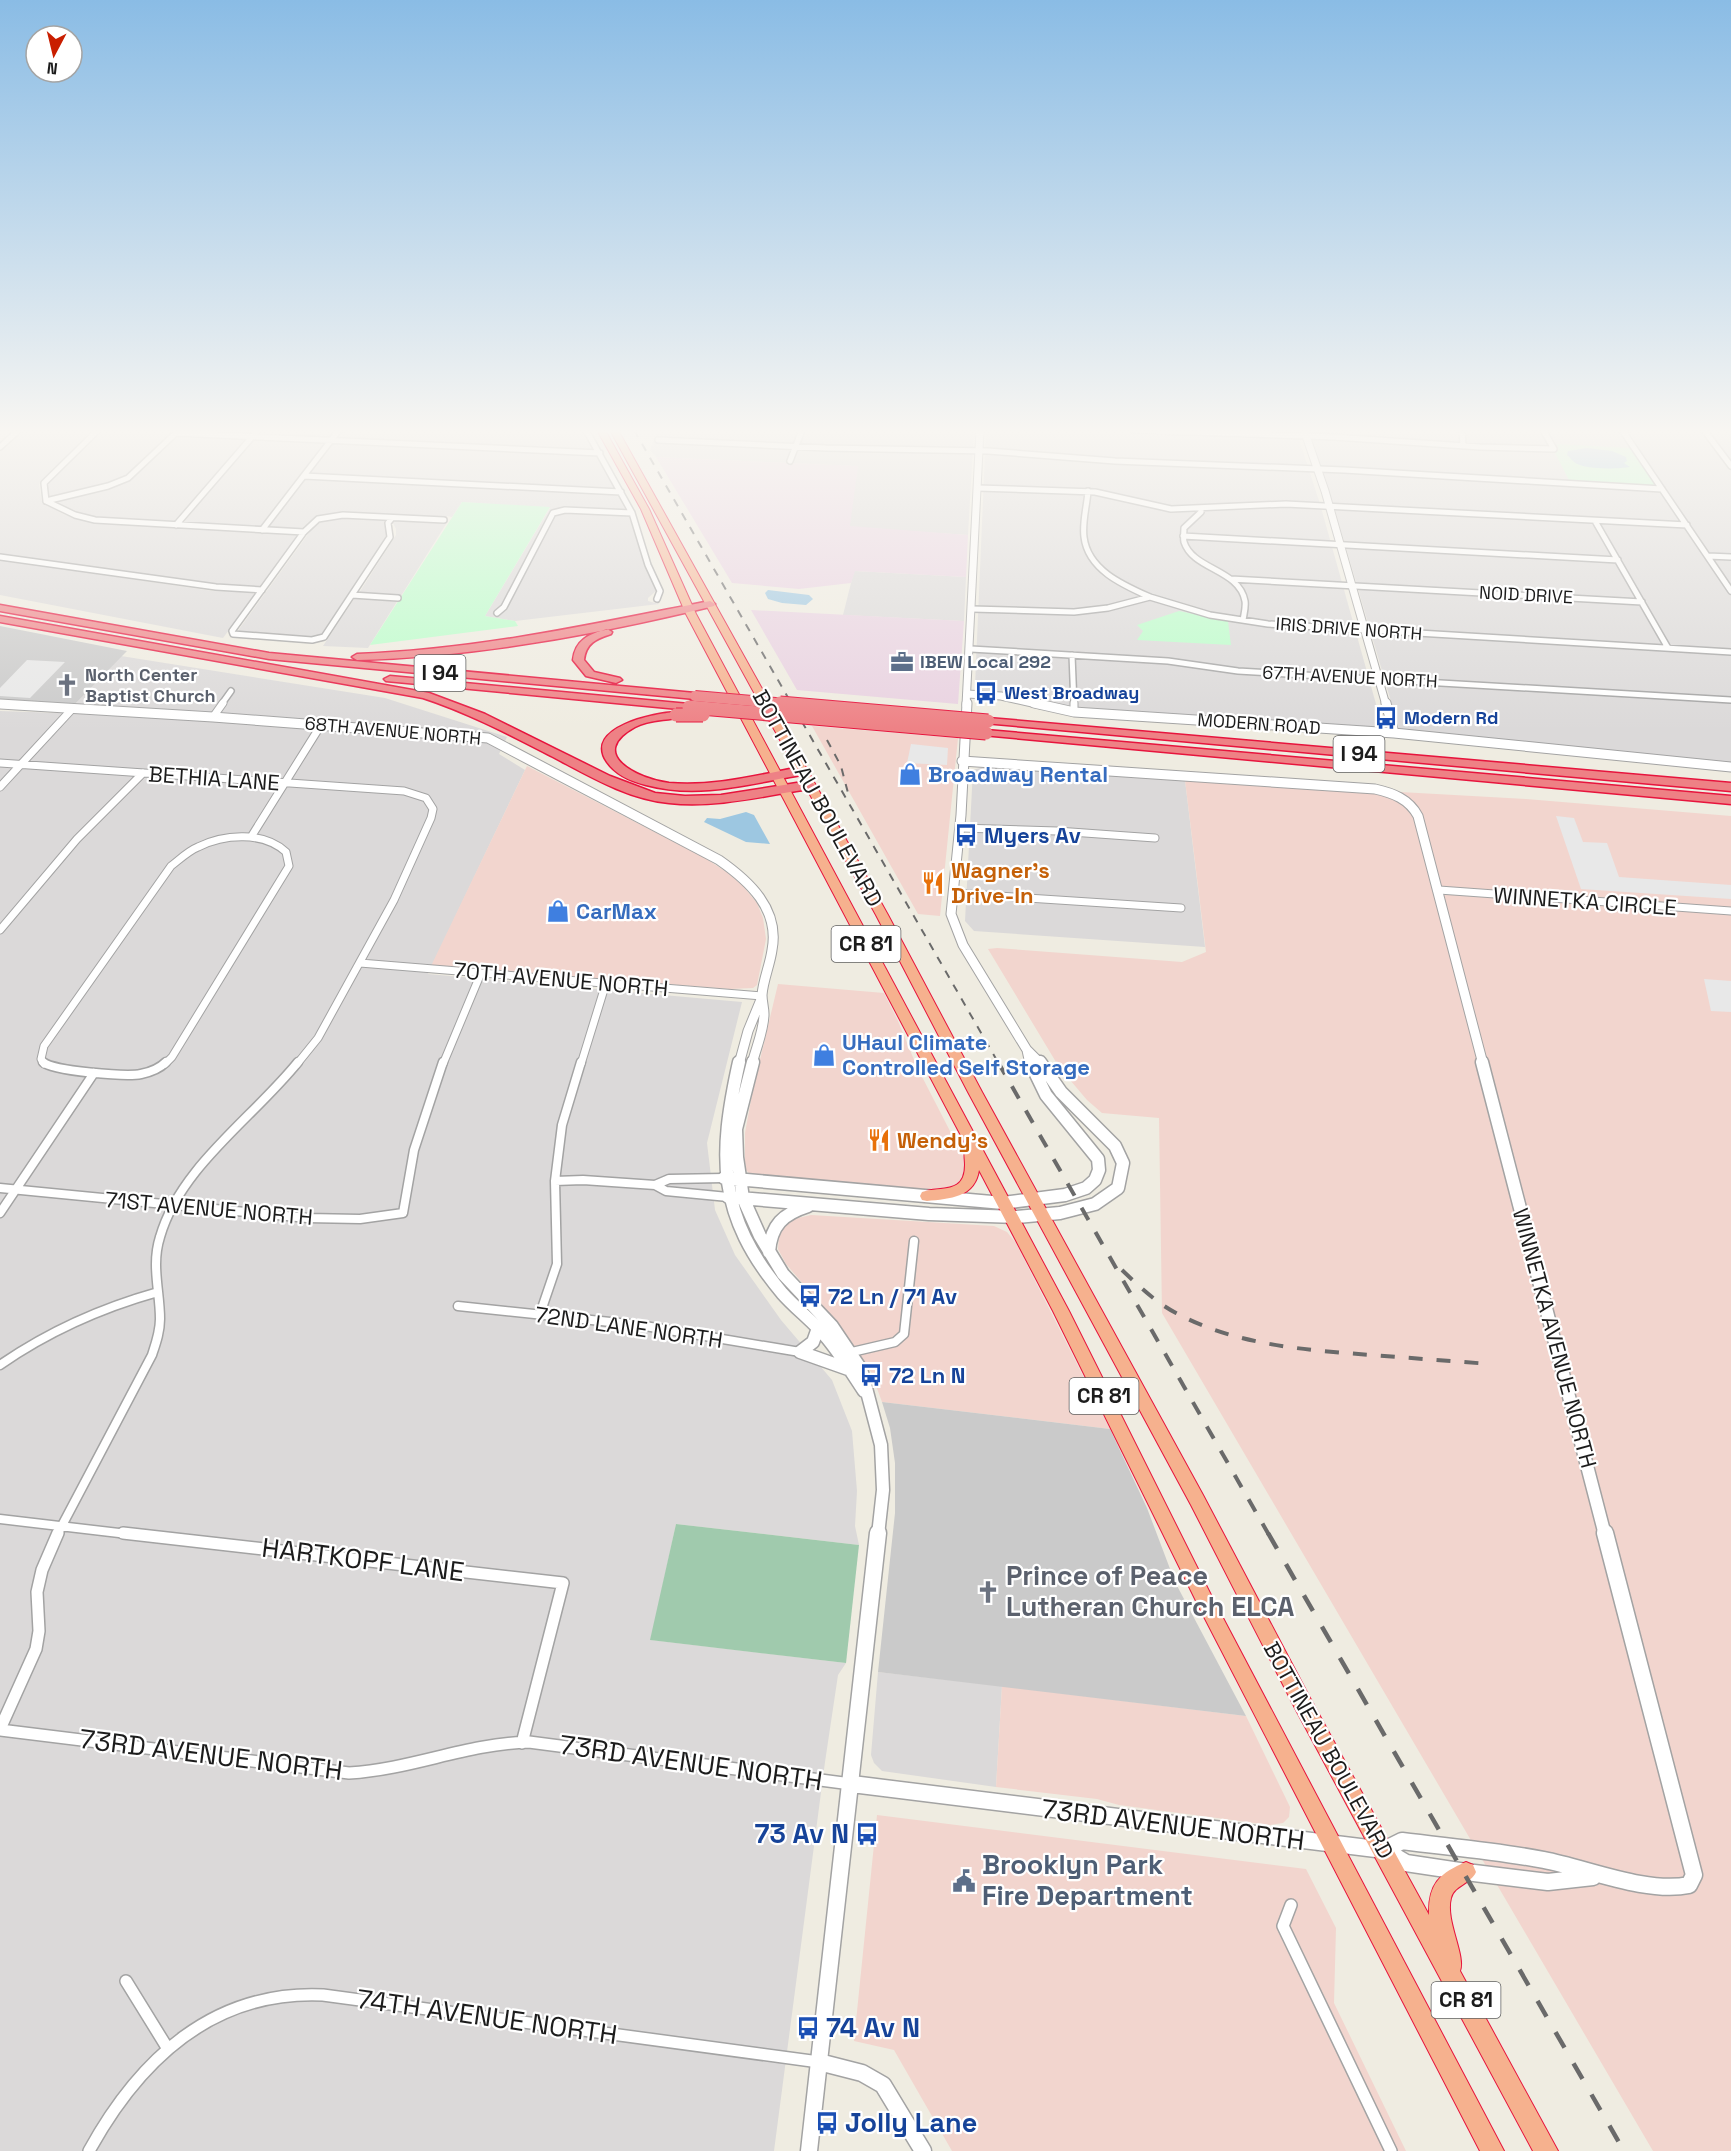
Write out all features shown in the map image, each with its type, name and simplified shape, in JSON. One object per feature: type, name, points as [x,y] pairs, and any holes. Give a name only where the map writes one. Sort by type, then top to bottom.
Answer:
[{"type":"highway","name":"BOTTINEAU BOULEVARD","points":[[654,530],[690,611],[782,789],[1084,1356],[1212,1616],[1492,2151]]},
{"type":"highway","name":"BOTTINEAU BOULEVARD","points":[[670,530],[882,915],[935,1020],[1173,1455],[1303,1704],[1460,1989],[1546,2151]]},
{"type":"highway","points":[[187,643],[355,657],[392,657],[464,650],[712,607]]},
{"type":"highway","name":"I 94","points":[[0,608],[187,643],[330,663],[695,698],[916,727],[987,727],[1731,787]]},
{"type":"highway","points":[[690,611],[619,628],[590,638],[581,646],[578,660],[586,671],[602,678],[695,698]]},
{"type":"highway","name":"I 94","points":[[0,619],[214,659],[329,673],[873,711],[987,727],[1731,800]]},
{"type":"highway","points":[[214,659],[409,692],[443,701],[483,716],[617,785],[654,796],[704,799],[809,785]]},
{"type":"highway","points":[[801,771],[716,786],[671,786],[635,778],[620,770],[611,761],[609,743],[624,728],[649,718],[676,715],[916,727]]},
{"type":"highway","points":[[927,1196],[962,1190],[969,1184],[973,1164],[970,1141]]},
{"type":"highway","points":[[1460,1989],[1446,1944],[1440,1912],[1443,1889],[1466,1872]]},
{"type":"street","points":[[270,530],[304,532]]},
{"type":"street","points":[[304,532],[232,631],[233,634],[312,640],[324,637],[390,537],[389,530]]},
{"type":"street","points":[[497,613],[504,608],[544,530]]},
{"type":"street","points":[[637,530],[648,566],[660,591],[657,599]]},
{"type":"street","points":[[655,1185],[669,1179],[724,1178],[1037,1207],[1081,1209],[1106,1200],[1116,1191],[1122,1177],[1123,1163],[1117,1149],[1056,1086],[1041,1060],[1027,1050],[961,941],[951,914],[960,828],[976,530]]},
{"type":"street","name":"IRIS DRIVE NORTH","points":[[1084,530],[1087,549],[1109,575],[1150,597],[1189,610],[1243,620],[1365,630],[1731,652]]},
{"type":"street","points":[[1184,530],[1184,545],[1193,555],[1231,579],[1241,590],[1246,602],[1243,620]]},
{"type":"street","points":[[1336,530],[1394,733]]},
{"type":"street","points":[[1601,530],[1668,648]]},
{"type":"street","points":[[1691,530],[1731,591]]},
{"type":"street","points":[[1183,536],[1618,560]]},
{"type":"street","points":[[1708,556],[1731,558]]},
{"type":"street","points":[[0,557],[204,586],[262,590]]},
{"type":"street","name":"NOID DRIVE","points":[[1231,579],[1642,602]]},
{"type":"street","points":[[352,595],[398,598]]},
{"type":"street","points":[[972,609],[1074,612],[1108,608],[1150,597]]},
{"type":"street","name":"67TH AVENUE NORTH","points":[[970,649],[1186,662],[1238,671],[1731,700]]},
{"type":"street","points":[[1072,655],[1074,712]]},
{"type":"street","points":[[213,717],[231,691]]},
{"type":"street","name":"MODERN ROAD","points":[[967,694],[1008,698],[1074,712],[1394,733],[1731,767]]},
{"type":"street","name":"68TH AVENUE NORTH","points":[[0,704],[213,717],[488,738],[719,860],[742,876],[757,891],[768,912],[773,930],[773,947],[762,996]]},
{"type":"street","points":[[0,787],[73,708]]},
{"type":"street","points":[[251,837],[321,725]]},
{"type":"street","name":"WINNETKA AVENUE NORTH","points":[[962,761],[1365,788],[1384,790],[1401,797],[1413,806],[1439,890],[1694,1875],[1689,1885]]},
{"type":"street","name":"BETHIA LANE","points":[[0,763],[404,791],[426,798],[433,808],[431,818],[394,900],[360,963]]},
{"type":"street","points":[[0,930],[70,846],[143,773]]},
{"type":"street","points":[[960,828],[1075,831],[1155,838]]},
{"type":"street","points":[[231,837],[251,837],[282,846],[289,858],[289,866],[172,1057],[159,1069],[139,1076],[52,1068],[41,1059],[41,1053],[178,859],[209,842],[231,837]]},
{"type":"street","name":"WINNETKA CIRCLE","points":[[1439,890],[1731,911]]},
{"type":"street","points":[[952,893],[1181,908]]},
{"type":"street","points":[[0,1729],[36,1649],[39,1631],[37,1592],[42,1570],[62,1526],[152,1355],[158,1337],[160,1320],[155,1273],[160,1236],[194,1173],[207,1157],[275,1091],[318,1038],[360,963]]},
{"type":"street","name":"70TH AVENUE NORTH","points":[[360,963],[762,996]]},
{"type":"street","name":"71ST AVENUE NORTH","points":[[0,1188],[307,1218],[360,1219],[402,1213],[410,1158],[420,1121],[481,973]]},
{"type":"street","points":[[540,1314],[557,1264],[555,1181],[562,1125],[606,983]]},
{"type":"street","points":[[762,996],[750,1019],[727,1119],[724,1178],[728,1197],[735,1217],[756,1259],[784,1295],[818,1328],[869,1399]]},
{"type":"street","points":[[762,996],[764,1016],[736,1130],[743,1198],[769,1253],[783,1274],[832,1326],[852,1352],[861,1369],[881,1445],[884,1490],[809,2151]]},
{"type":"street","points":[[555,1181],[583,1180],[655,1185],[666,1191],[728,1197],[1012,1219],[1086,1188],[1095,1180],[1099,1170],[1098,1160],[1092,1149],[1041,1087],[1028,1063],[1027,1050]]},
{"type":"street","points":[[0,1213],[94,1073]]},
{"type":"street","points":[[769,1253],[770,1234],[779,1220],[796,1210],[817,1204]]},
{"type":"street","points":[[838,1355],[896,1342],[904,1334],[914,1241]]},
{"type":"street","points":[[0,1365],[73,1322],[108,1307],[158,1292]]},
{"type":"street","name":"72ND LANE NORTH","points":[[458,1306],[639,1325],[800,1352]]},
{"type":"street","points":[[800,1352],[813,1342],[818,1328]]},
{"type":"street","points":[[800,1352],[850,1370]]},
{"type":"street","name":"HARTKOPF LANE","points":[[0,1519],[563,1583],[522,1743]]},
{"type":"street","name":"73RD AVENUE NORTH","points":[[0,1729],[349,1773],[410,1765],[470,1748],[522,1743],[558,1745],[1384,1850],[1406,1863],[1466,1872],[1548,1882],[1600,1876]]},
{"type":"street","name":"73RD AVENUE NORTH","points":[[1384,1850],[1402,1841],[1545,1860],[1600,1876],[1675,1888],[1689,1885]]},
{"type":"street","points":[[1291,1905],[1283,1926],[1391,2151]]},
{"type":"street","points":[[126,1981],[168,2049]]},
{"type":"street","name":"74TH AVENUE NORTH","points":[[89,2151],[118,2102],[142,2073],[168,2049],[198,2027],[230,2011],[261,1999],[293,1994],[323,1995],[819,2062]]},
{"type":"street","points":[[819,2062],[862,2073],[883,2085],[923,2151]]},
{"type":"shaded area","points":[[0,530],[226,530],[299,535],[259,587],[219,585],[0,554]]},
{"type":"shaded area","points":[[311,530],[386,530],[386,537],[321,635],[316,637],[237,632]]},
{"type":"shaded area","points":[[396,530],[442,530],[401,596],[359,593],[396,535]]},
{"type":"shaded area","points":[[537,530],[635,530],[645,568],[657,590],[648,598],[648,601],[659,604],[515,621],[485,616]]},
{"type":"shaded area","points":[[700,530],[907,530],[968,535],[966,577],[855,571],[851,583],[799,589],[732,583]]},
{"type":"shaded area","points":[[899,530],[968,530],[968,535]]},
{"type":"shaded area","points":[[982,530],[1327,530],[1383,729],[1084,710],[977,690],[975,686]]},
{"type":"shaded area","points":[[1341,530],[1731,530],[1731,764],[1399,729]]},
{"type":"shaded area","points":[[0,560],[213,591],[252,592],[255,595],[223,638],[0,595]]},
{"type":"shaded area","points":[[854,571],[966,577],[964,621],[843,615]]},
{"type":"shaded area","points":[[354,599],[398,600],[368,648],[323,646]]},
{"type":"shaded area","points":[[751,610],[964,621],[958,704],[797,690]]},
{"type":"shaded area","points":[[0,626],[127,651],[74,705],[0,702]]},
{"type":"shaded area","points":[[121,656],[385,698],[507,737],[499,754],[525,770],[428,974],[742,1002],[707,1143],[715,1210],[735,1255],[781,1320],[832,1380],[852,1431],[857,1491],[855,1526],[859,1545],[676,1524],[651,1640],[846,1663],[838,1675],[825,1762],[774,2151],[0,2151],[0,711],[60,713],[74,705]]},
{"type":"shaded area","points":[[27,660],[65,662],[30,698],[0,696],[0,688]]},
{"type":"shaded area","points":[[812,726],[958,738],[940,916],[918,914]]},
{"type":"shaded area","points":[[911,744],[948,748],[947,765],[907,763]]},
{"type":"shaded area","points":[[527,766],[705,858],[743,886],[757,903],[763,918],[766,939],[757,985],[753,988],[730,989],[431,966]]},
{"type":"shaded area","points":[[983,767],[1185,780],[1205,947],[974,931],[965,921],[973,770]]},
{"type":"shaded area","points":[[1185,780],[1526,799],[1731,816],[1731,2151],[1653,2151],[1162,1313],[1159,1118],[1102,1113],[1087,1100],[1059,1067],[988,949],[1182,962],[1206,952]]},
{"type":"shaded area","points":[[1556,816],[1574,818],[1583,842],[1607,843],[1619,877],[1731,885],[1731,899],[1581,889]]},
{"type":"shaded area","points":[[1704,979],[1731,981],[1731,1012],[1711,1011]]},
{"type":"shaded area","points":[[778,984],[884,993],[917,1067],[968,1166],[961,1185],[936,1191],[751,1175],[746,1170],[745,1133]]},
{"type":"shaded area","points":[[811,1215],[994,1226],[1007,1232],[1016,1243],[1110,1429],[882,1402],[871,1372],[846,1334],[786,1264],[778,1249],[783,1226],[790,1220]]},
{"type":"shaded area","points":[[882,1402],[1110,1429],[1147,1508],[1175,1582],[1246,1716],[878,1672],[895,1513],[895,1463],[890,1428]]},
{"type":"shaded area","points":[[878,1672],[1002,1686],[996,1787],[882,1771],[874,1763],[871,1755]]},
{"type":"shaded area","points":[[1002,1686],[1246,1716],[1290,1807],[1289,1817],[1283,1823],[1270,1825],[1119,1805],[1097,1799],[996,1787]]},
{"type":"shaded area","points":[[877,1815],[1306,1869],[1336,1928],[1334,2003],[1406,2151],[952,2151],[894,2050],[854,2041]]},
{"type":"green space","points":[[444,530],[536,530],[485,616],[515,621],[518,626],[370,645]]},
{"type":"green space","points":[[1179,611],[1228,621],[1231,645],[1137,640],[1143,631],[1137,625]]},
{"type":"green space","points":[[676,1524],[859,1545],[846,1663],[650,1640]]},
{"type":"water","points":[[768,590],[809,595],[813,599],[806,605],[782,603],[768,599],[765,593]]},
{"type":"water","points":[[746,812],[754,815],[770,844],[746,842],[704,822],[707,818],[720,819]]},
{"type":"railway","points":[[692,530],[999,1064]]},
{"type":"railway","points":[[827,740],[841,766],[848,793]]},
{"type":"railway","points":[[998,1062],[1269,1535]]},
{"type":"railway","points":[[1122,1270],[1168,1309],[1199,1324],[1246,1339],[1321,1351],[1490,1364]]},
{"type":"railway","points":[[1268,1533],[1624,2151]]},
{"type":"place","name":"IBEW Local 292","points":[[902,662]]},
{"type":"place","name":"North Center Baptist Church","points":[[67,685]]},
{"type":"place","name":"West Broadway","points":[[986,693]]},
{"type":"place","name":"Modern Rd","points":[[1386,718]]},
{"type":"place","name":"Broadway Rental","points":[[910,774]]},
{"type":"place","name":"Myers Av","points":[[966,835]]},
{"type":"place","name":"Wagner's Drive-In","points":[[933,883]]},
{"type":"place","name":"CarMax","points":[[558,911]]},
{"type":"place","name":"UHaul Climate Controlled Self Storage","points":[[824,1055]]},
{"type":"place","name":"Wendy's","points":[[879,1140]]},
{"type":"place","name":"72 Ln / 71 Av","points":[[810,1296]]},
{"type":"place","name":"72 Ln N","points":[[871,1375]]},
{"type":"place","name":"Prince of Peace Lutheran Church ELCA","points":[[988,1592]]},
{"type":"place","name":"73 Av N","points":[[867,1834]]},
{"type":"place","name":"Brooklyn Park Fire Department","points":[[964,1881]]},
{"type":"place","name":"74 Av N","points":[[808,2028]]},
{"type":"place","name":"Jolly Lane","points":[[827,2123]]}]
